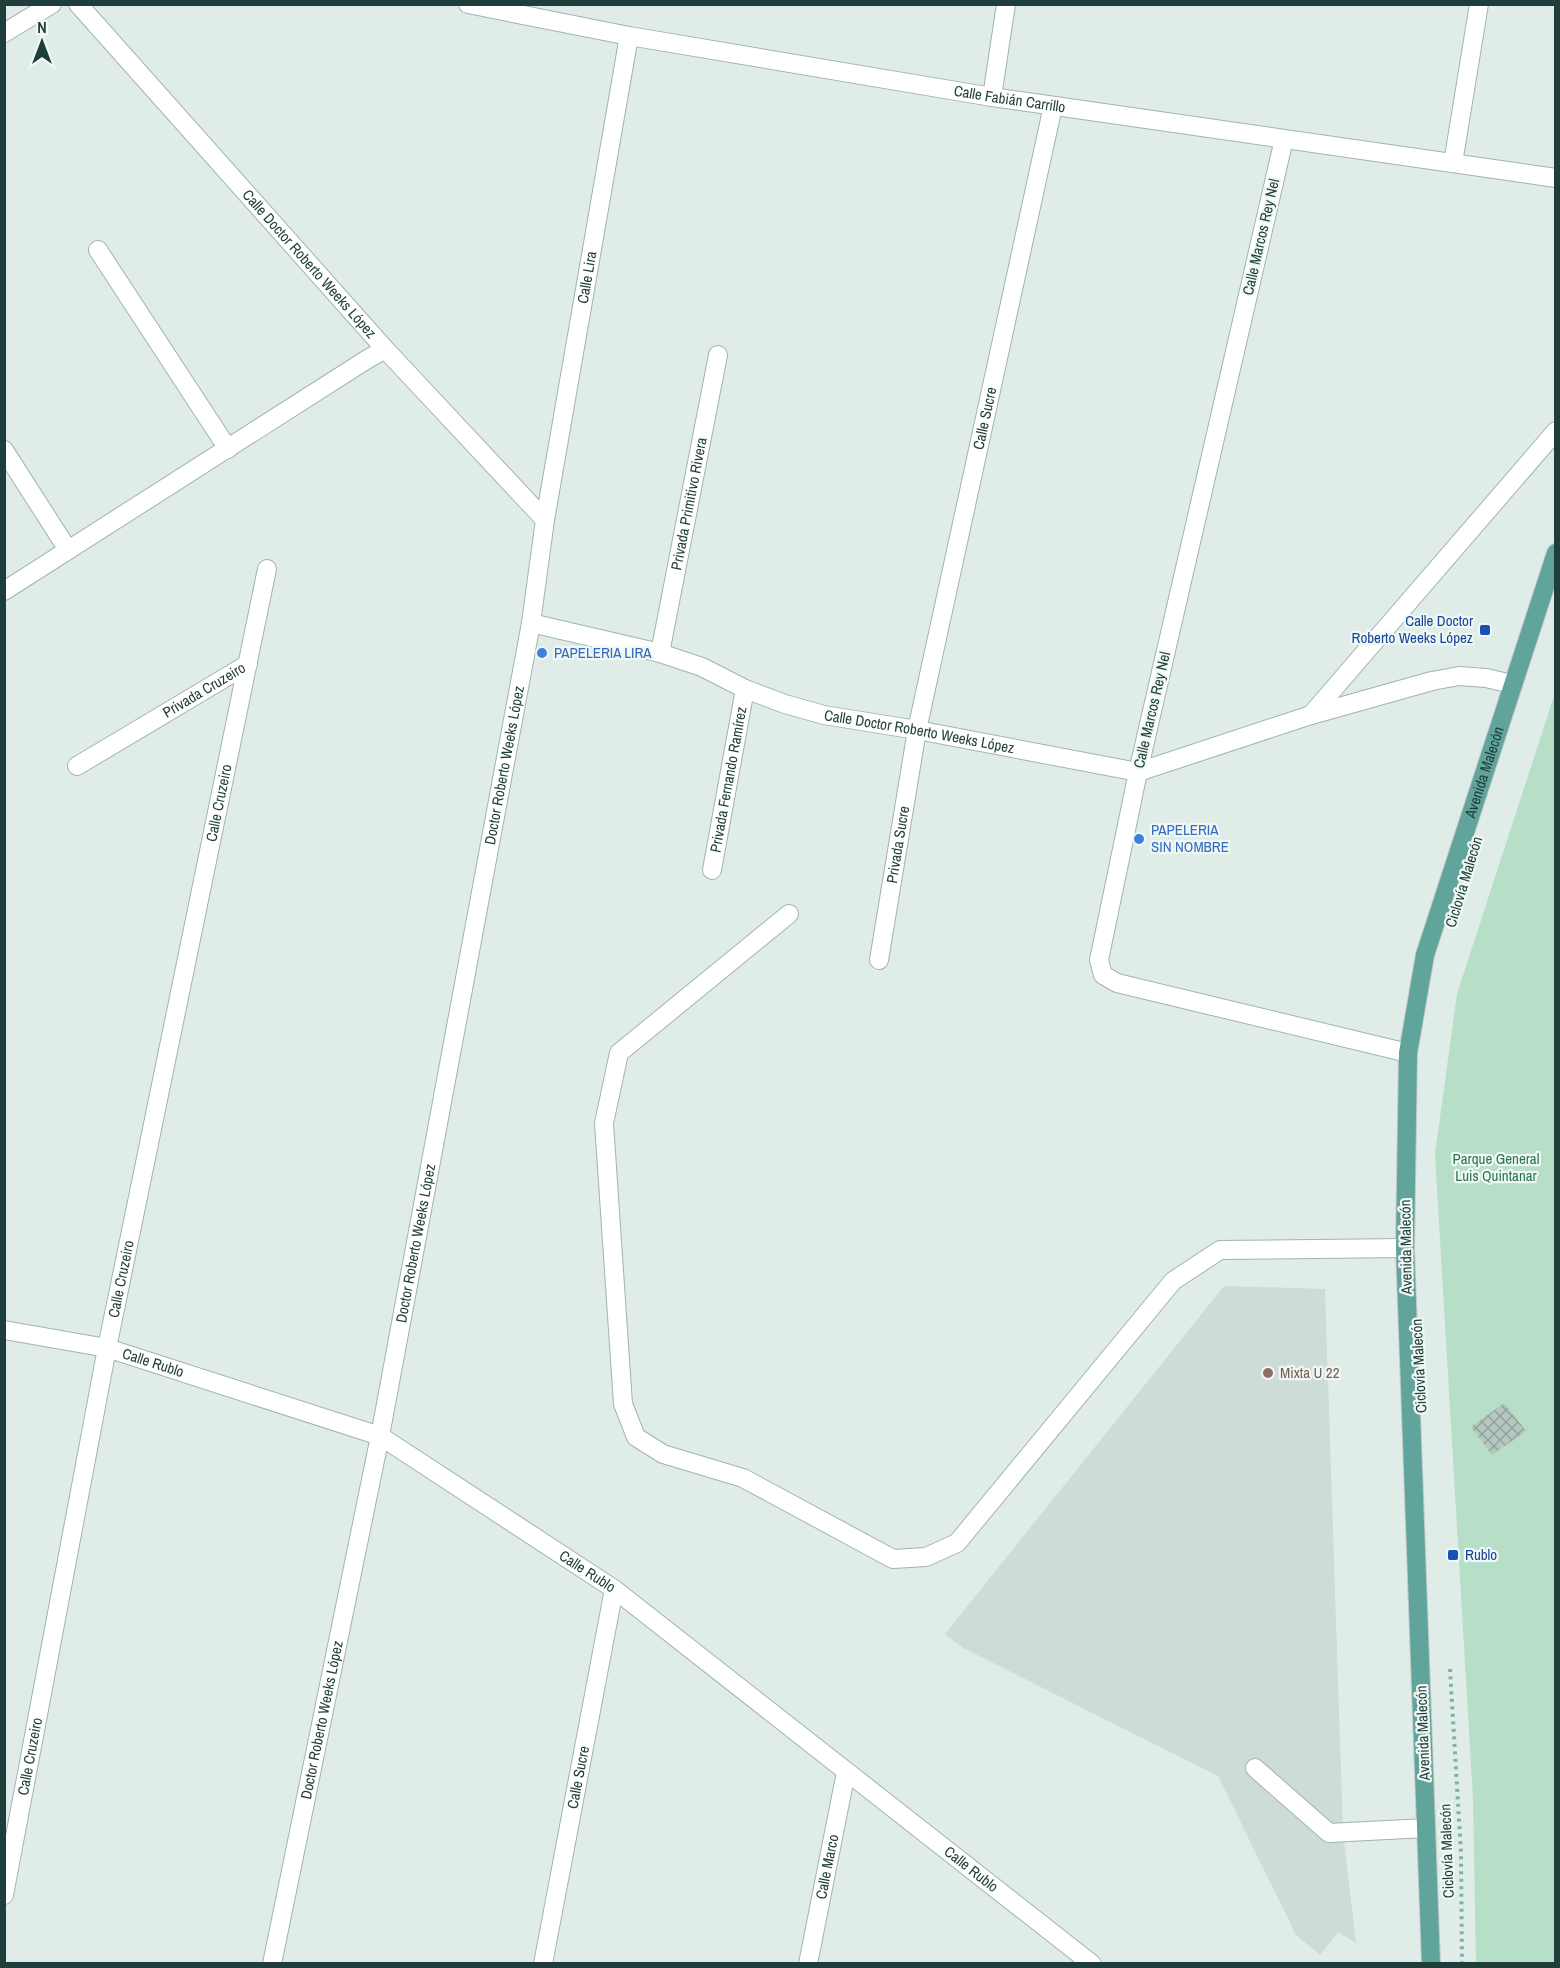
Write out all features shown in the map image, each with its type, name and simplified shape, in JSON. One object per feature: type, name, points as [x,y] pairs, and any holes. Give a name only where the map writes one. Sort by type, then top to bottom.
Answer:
[{"type":"main road","name":"Avenida Malecón","points":[[1431,1964],[1405,1248],[1408,1053],[1425,955],[1556,553]]},
{"type":"street","points":[[4,33],[52,4]]},
{"type":"street","name":"Calle Doctor Roberto Weeks López","points":[[78,4],[386,349],[545,520]]},
{"type":"street","name":"Calle Fabián Carrillo","points":[[468,4],[629,36],[1053,106],[1556,178]]},
{"type":"street","points":[[992,96],[1006,4]]},
{"type":"street","points":[[1453,164],[1479,4]]},
{"type":"street","name":"Calle Lira","points":[[545,520],[629,36]]},
{"type":"street","name":"Calle Sucre","points":[[917,730],[1053,106]]},
{"type":"street","name":"Calle Marcos Rey Nel","points":[[1284,139],[1138,772],[1099,960],[1103,975],[1117,983],[1408,1053]]},
{"type":"street","points":[[98,250],[228,449]]},
{"type":"street","points":[[4,591],[386,349]]},
{"type":"street","name":"Privada Primitivo Rivera","points":[[660,653],[718,355]]},
{"type":"street","points":[[1311,715],[1556,431]]},
{"type":"street","points":[[4,450],[68,550]]},
{"type":"street","name":"Doctor Roberto Weeks López","points":[[272,1964],[380,1436],[531,622],[545,520]]},
{"type":"street","name":"Privada Cruzeiro","points":[[77,766],[248,664],[267,569]]},
{"type":"street","name":"Calle Doctor Roberto Weeks López","points":[[531,622],[660,653],[702,667],[745,689],[824,715],[917,730],[1138,772],[1311,715],[1432,681],[1459,676],[1486,678],[1512,684]]},
{"type":"street","name":"Calle Cruzeiro","points":[[4,1895],[107,1348],[248,664]]},
{"type":"street","name":"Privada Fernando Ramírez","points":[[712,870],[745,689]]},
{"type":"street","name":"Privada Sucre","points":[[879,960],[917,730]]},
{"type":"street","points":[[789,914],[619,1053],[604,1123],[622,1404],[636,1437],[663,1454],[743,1478],[893,1559],[926,1557],[957,1543],[1173,1281],[1220,1250],[1405,1248]]},
{"type":"street","name":"Calle Rublo","points":[[4,1330],[107,1348],[380,1436],[614,1589],[846,1772],[1075,1958],[1092,1964]]},
{"type":"street","name":"Calle Sucre","points":[[543,1964],[614,1589]]},
{"type":"street","points":[[1255,1768],[1329,1833],[1426,1828]]},
{"type":"street","name":"Calle Marco","points":[[808,1964],[846,1772]]},
{"type":"path","name":"Ciclovía Malecón","points":[[1449,1665],[1461,1853],[1462,1964]]},
{"type":"shaded area","points":[[1224,1286],[1325,1289],[1343,1832],[1356,1943],[1338,1932],[1320,1955],[1296,1935],[1218,1776],[963,1648],[945,1634]]},
{"type":"green space","name":"Parque General Luis Quintanar","points":[[1555,693],[1555,1963],[1476,1963],[1473,1798],[1435,1154],[1457,994]]},
{"type":"building","points":[[1504,1403],[1526,1431],[1492,1455],[1471,1427]]},
{"type":"place","name":"Calle Doctor Roberto Weeks López","points":[[1485,630]]},
{"type":"place","name":"PAPELERIA LIRA","points":[[542,653]]},
{"type":"place","name":"PAPELERIA SIN NOMBRE","points":[[1139,839]]},
{"type":"place","name":"Mixta U 22","points":[[1268,1373]]},
{"type":"place","name":"Rublo","points":[[1453,1555]]}]
